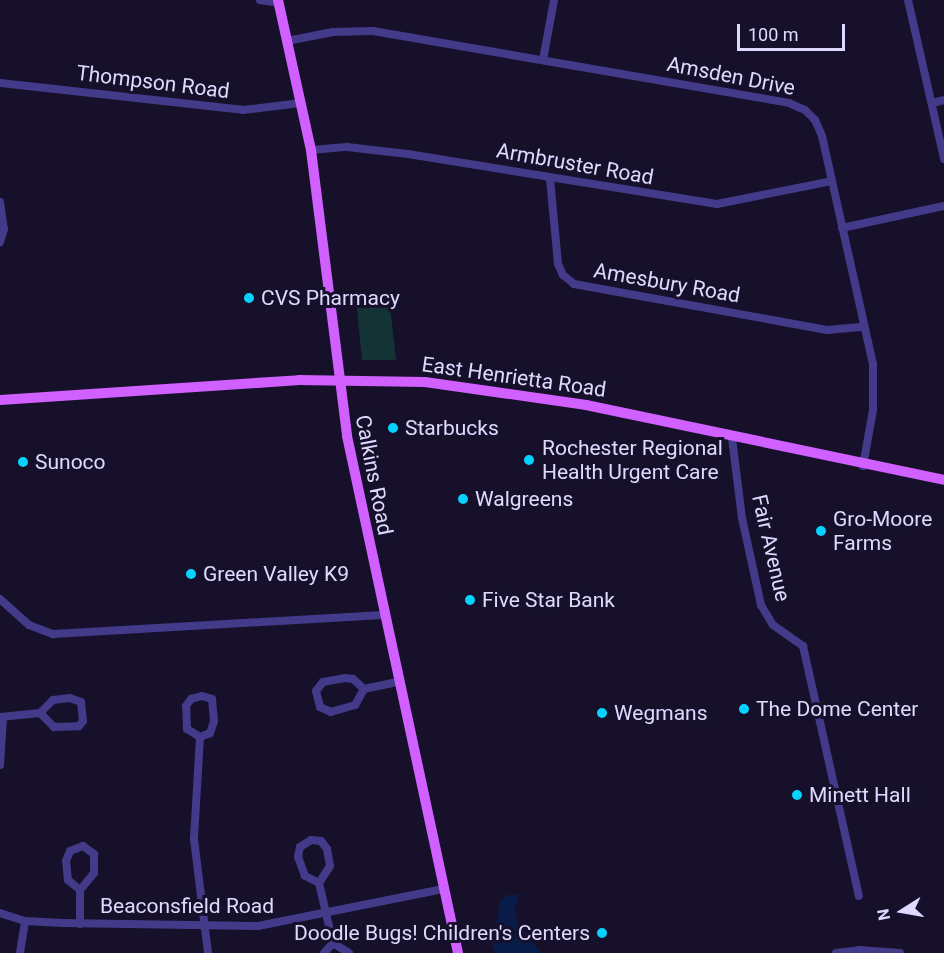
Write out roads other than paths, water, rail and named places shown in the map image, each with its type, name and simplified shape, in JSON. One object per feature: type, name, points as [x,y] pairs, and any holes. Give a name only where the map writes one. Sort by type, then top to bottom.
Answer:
[{"type":"main road","name":"Calkins Road","points":[[278,2],[310,150],[338,380],[382,615],[458,953]]},
{"type":"main road","name":"East Henrietta Road","points":[[0,400],[338,380],[425,382],[502,391],[623,412],[863,466],[944,480]]},
{"type":"street","points":[[260,0],[278,2]]},
{"type":"street","points":[[543,60],[554,0]]},
{"type":"street","points":[[908,0],[944,159]]},
{"type":"street","name":"Amsden Drive","points":[[287,41],[333,32],[373,30],[801,107],[820,130],[864,327],[874,395],[863,466]]},
{"type":"street","name":"Thompson Road","points":[[0,83],[243,110],[301,102]]},
{"type":"street","points":[[932,104],[944,100]]},
{"type":"street","name":"Armbruster Road","points":[[310,150],[361,148],[717,204],[832,181]]},
{"type":"street","name":"Amesbury Road","points":[[550,179],[558,264],[567,280],[574,284],[827,330],[864,327]]},
{"type":"street","points":[[0,202],[4,229],[0,242]]},
{"type":"street","points":[[842,228],[944,206]]},
{"type":"street","name":"Fair Avenue","points":[[732,438],[742,518],[761,604],[773,625],[803,646],[859,896]]},
{"type":"street","points":[[0,599],[29,625],[53,633],[382,615]]},
{"type":"street","points":[[364,689],[353,679],[345,678],[323,682],[316,691],[320,707],[331,712],[355,705],[364,689],[398,682]]},
{"type":"street","points":[[202,696],[212,699],[214,721],[210,733],[200,738],[187,729],[186,706],[191,699],[202,696]]},
{"type":"street","points":[[0,765],[2,717],[40,713],[53,700],[70,698],[81,702],[84,721],[79,726],[54,727],[40,713]]},
{"type":"street","points":[[200,738],[194,839],[208,953]]},
{"type":"street","points":[[320,883],[305,876],[298,857],[300,847],[311,840],[324,845],[330,866],[320,883],[333,943],[349,953]]},
{"type":"street","points":[[80,890],[68,880],[66,861],[70,851],[83,846],[94,854],[94,873],[80,890],[80,924]]},
{"type":"street","name":"Beaconsfield Road","points":[[0,914],[25,921],[80,924],[258,926],[443,889]]},
{"type":"street","points":[[20,953],[25,921]]},
{"type":"street","points":[[324,953],[333,943]]},
{"type":"street","points":[[836,953],[859,950],[900,953]]},
{"type":"water","points":[[507,895],[519,895],[515,909],[517,922],[541,953],[496,953],[493,948],[490,935],[498,917],[500,901]]},
{"type":"place","name":"CVS Pharmacy","points":[[249,298]]},
{"type":"place","name":"Starbucks","points":[[393,428]]},
{"type":"place","name":"Rochester Regional Health Urgent Care","points":[[529,460]]},
{"type":"place","name":"Sunoco","points":[[23,462]]},
{"type":"place","name":"Walgreens","points":[[463,499]]},
{"type":"place","name":"Gro-Moore Farms","points":[[821,531]]},
{"type":"place","name":"Green Valley K9","points":[[191,574]]},
{"type":"place","name":"Five Star Bank","points":[[470,600]]},
{"type":"place","name":"The Dome Center","points":[[744,709]]},
{"type":"place","name":"Wegmans","points":[[602,713]]},
{"type":"place","name":"Minett Hall","points":[[797,795]]},
{"type":"place","name":"Doodle Bugs! Children's Centers","points":[[602,933]]}]
